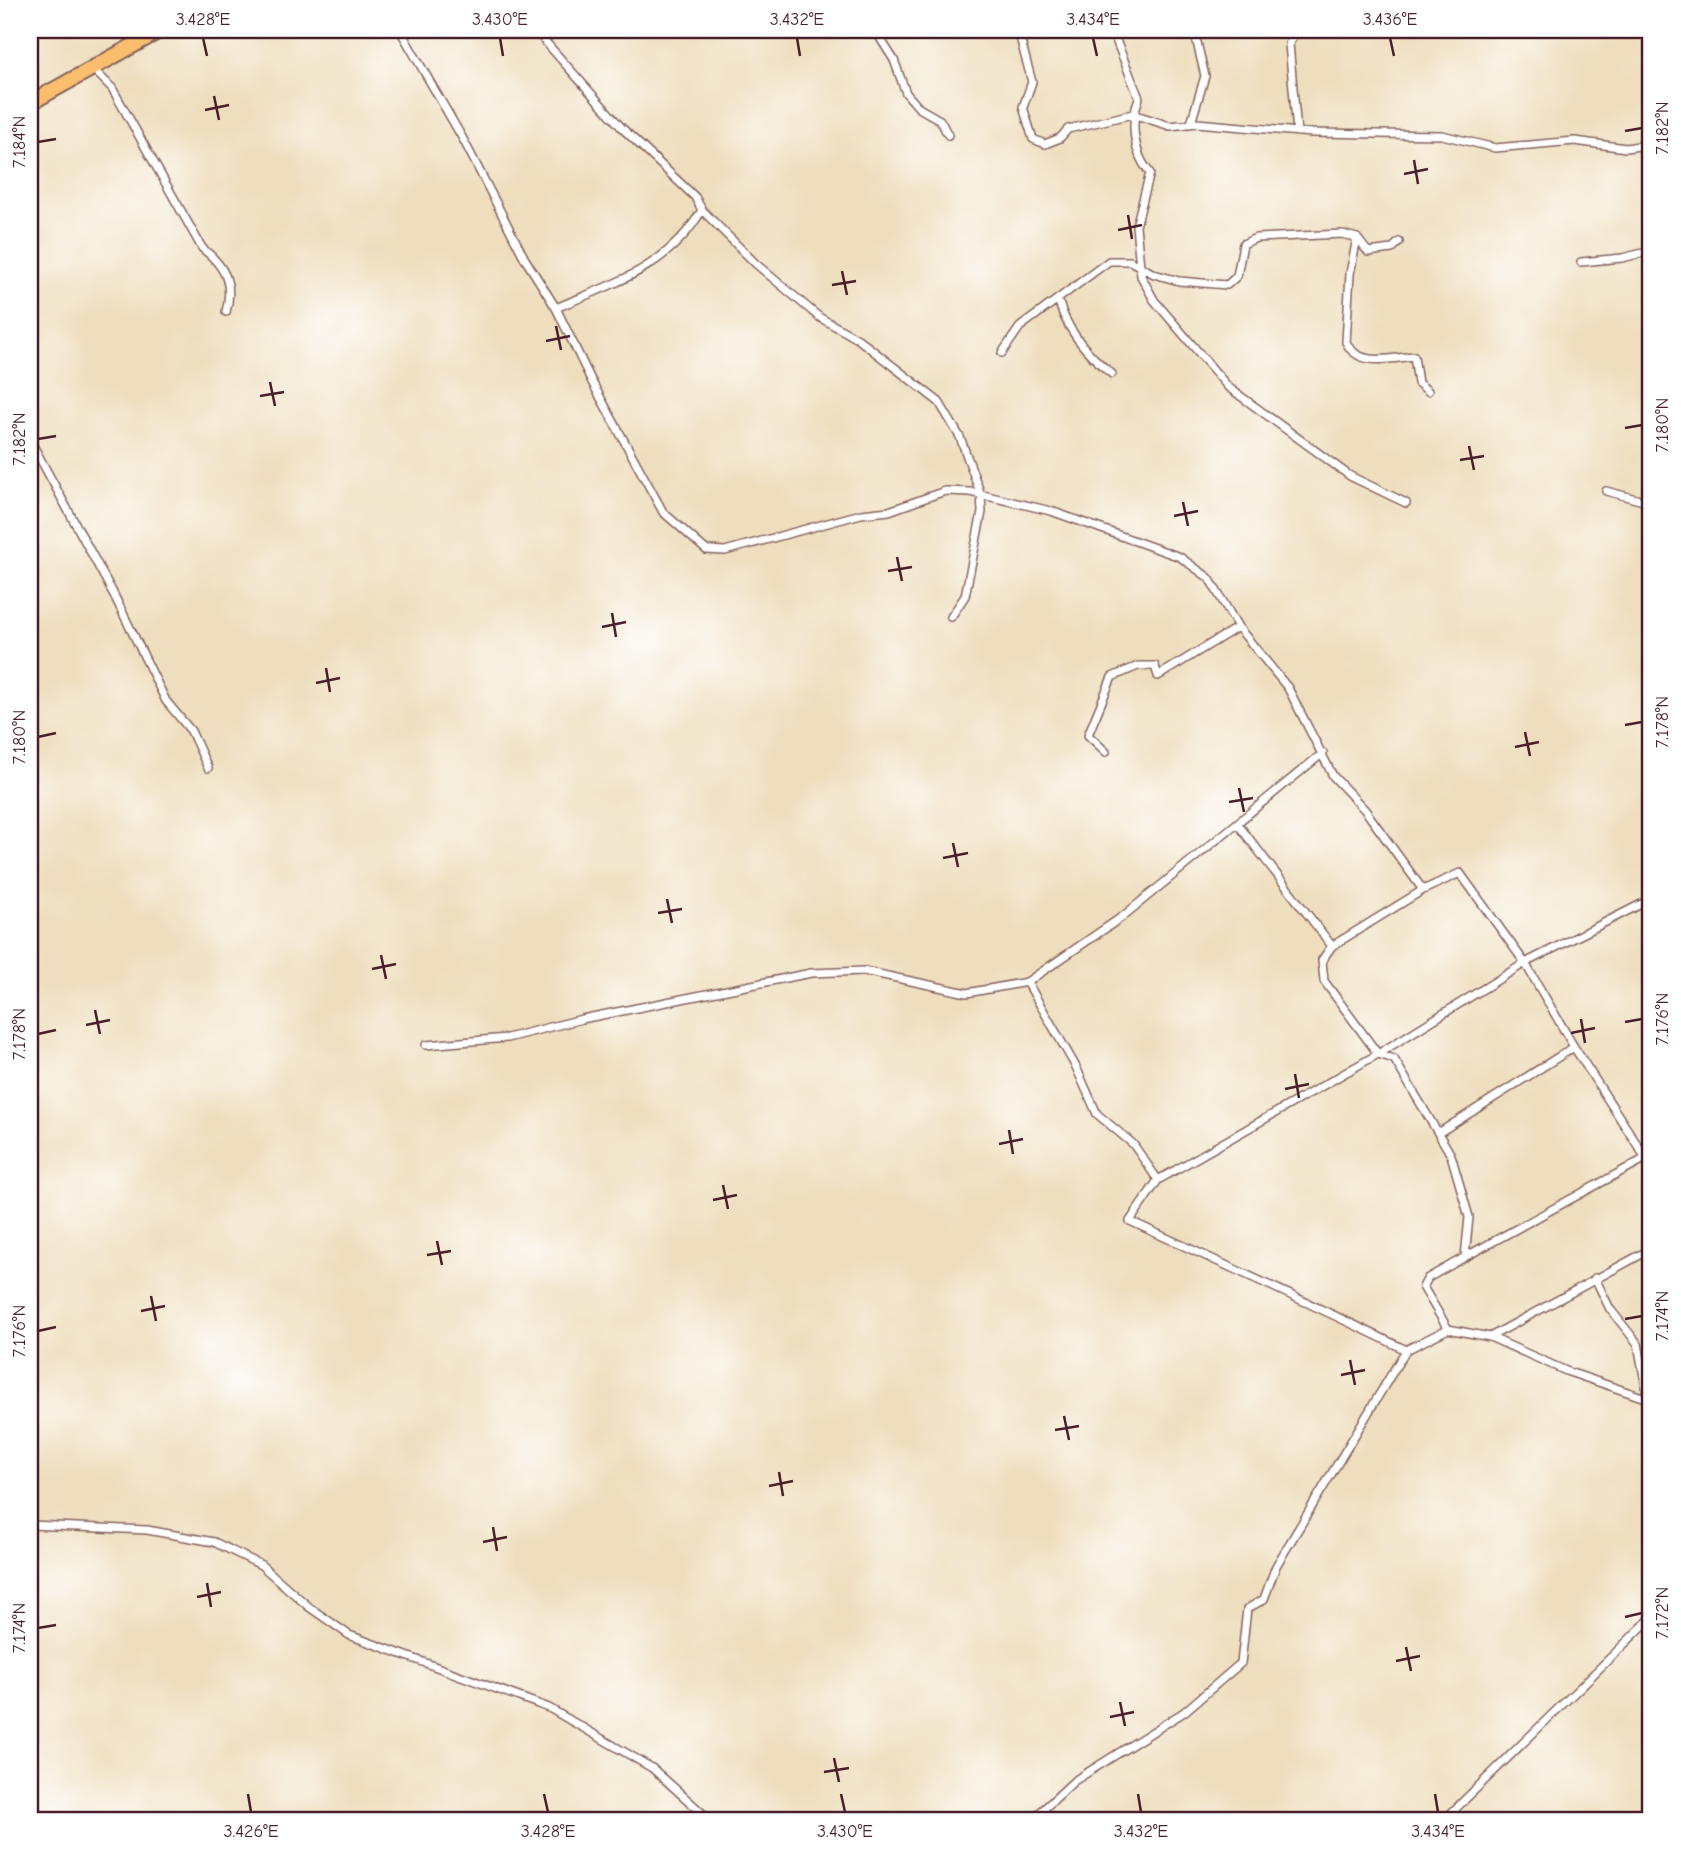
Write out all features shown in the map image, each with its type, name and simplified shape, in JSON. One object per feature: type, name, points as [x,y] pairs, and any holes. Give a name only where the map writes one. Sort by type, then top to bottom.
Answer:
[{"type":"highway","points":[[30,103],[93,69],[151,32]]},
{"type":"street","points":[[400,30],[463,139],[525,259],[556,308],[592,382],[663,512],[706,550],[725,551],[860,514],[889,511],[945,491],[981,495],[1093,524],[1180,557],[1209,578],[1238,627],[1288,688],[1333,776],[1365,810],[1423,890]]},
{"type":"street","points":[[535,30],[622,128],[695,197],[702,210],[756,264],[818,317],[858,339],[939,402],[960,437],[981,495],[981,528],[974,563],[965,596],[951,617]]},
{"type":"street","points":[[875,30],[894,60],[906,93],[919,108],[940,120],[948,135]]},
{"type":"street","points":[[1018,30],[1032,82],[1023,107],[1033,139],[1045,144],[1060,138],[1068,129],[1133,114],[1170,125],[1191,123],[1297,132],[1442,135],[1505,148],[1575,141],[1626,148],[1651,144]]},
{"type":"street","points":[[1112,30],[1139,98],[1133,114],[1139,161],[1150,173],[1136,226],[1139,268],[1154,300],[1228,387],[1350,476],[1406,503]]},
{"type":"street","points":[[1191,123],[1205,76],[1194,30]]},
{"type":"street","points":[[1286,30],[1292,38],[1289,44],[1297,132]]},
{"type":"street","points":[[93,69],[112,88],[202,248],[219,261],[227,273],[230,300],[226,312]]},
{"type":"street","points":[[556,308],[655,263],[690,229],[702,210]]},
{"type":"street","points":[[1002,353],[1020,327],[1109,261],[1130,261],[1139,268],[1179,281],[1227,285],[1237,276],[1243,244],[1247,241],[1342,234],[1357,238],[1368,252],[1392,249],[1398,242]]},
{"type":"street","points":[[1357,238],[1350,274],[1346,342],[1356,354],[1370,360],[1414,356],[1418,383],[1428,391]]},
{"type":"street","points":[[1581,262],[1622,258],[1651,251]]},
{"type":"street","points":[[1058,299],[1064,324],[1077,336],[1090,356],[1112,374]]},
{"type":"street","points":[[30,440],[114,595],[166,701],[191,731],[208,768]]},
{"type":"street","points":[[1606,491],[1651,503]]},
{"type":"street","points":[[1106,752],[1088,735],[1112,677],[1138,666],[1155,666],[1158,676],[1238,627]]},
{"type":"street","points":[[426,1045],[507,1038],[594,1017],[811,973],[863,971],[967,993],[1027,982],[1122,917],[1323,753]]},
{"type":"street","points":[[1237,822],[1332,946]]},
{"type":"street","points":[[1465,1258],[1469,1217],[1451,1155],[1440,1132],[1394,1059],[1378,1054],[1324,981],[1322,960],[1332,946],[1423,890],[1460,873],[1525,963],[1574,1047],[1651,1166]]},
{"type":"street","points":[[1406,1350],[1257,1277],[1177,1245],[1130,1221],[1158,1180],[1378,1054],[1525,963],[1651,899]]},
{"type":"street","points":[[1027,982],[1076,1067],[1097,1114],[1133,1144],[1158,1180]]},
{"type":"street","points":[[1440,1132],[1574,1047]]},
{"type":"street","points":[[1448,1329],[1423,1287],[1428,1278],[1646,1158]]},
{"type":"street","points":[[1490,1337],[1651,1249]]},
{"type":"street","points":[[1032,1820],[1074,1781],[1184,1712],[1241,1664],[1247,1609],[1264,1599],[1276,1566],[1406,1350],[1448,1329],[1490,1337],[1566,1371],[1649,1399],[1638,1344],[1610,1309],[1595,1278]]},
{"type":"street","points":[[30,1525],[146,1530],[214,1542],[261,1565],[309,1607],[349,1635],[549,1708],[652,1768],[710,1820]]},
{"type":"street","points":[[1444,1820],[1651,1618]]}]
